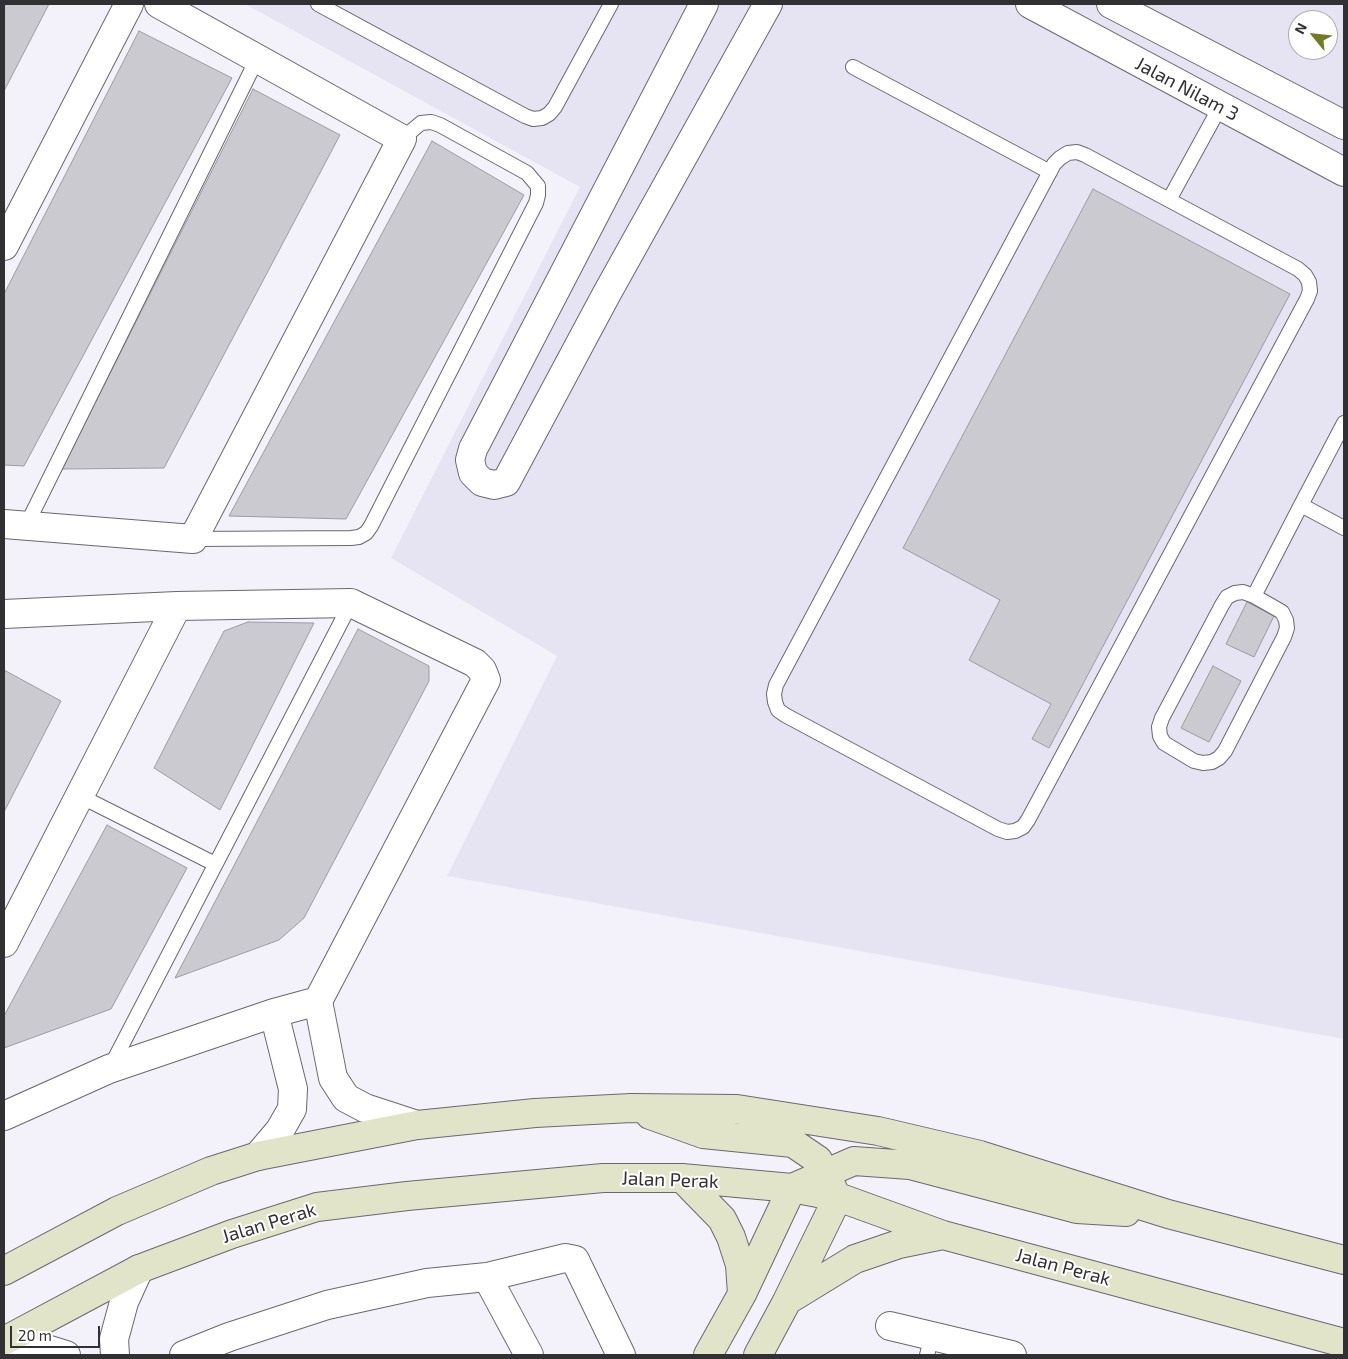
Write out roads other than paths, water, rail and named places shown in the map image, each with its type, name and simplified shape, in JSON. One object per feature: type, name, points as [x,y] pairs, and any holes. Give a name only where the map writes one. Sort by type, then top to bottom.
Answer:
[{"type":"main road","points":[[631,1108],[703,1134],[793,1143],[818,1160],[838,1197],[758,1355]]},
{"type":"main road","points":[[4,1271],[117,1211],[212,1172],[258,1156],[417,1125],[535,1112],[631,1108],[738,1109],[878,1131],[980,1155],[1168,1214],[1344,1260]]},
{"type":"main road","points":[[708,1355],[742,1294],[792,1188],[854,1161],[910,1165],[1077,1209],[1168,1214]]},
{"type":"main road","name":"Jalan Perak","points":[[4,1342],[139,1269],[232,1234],[317,1207],[407,1196],[603,1178],[682,1178],[792,1188],[838,1197],[943,1235],[1344,1343]]},
{"type":"main road","points":[[682,1178],[722,1219],[731,1237],[740,1265],[742,1294]]},
{"type":"main road","points":[[787,1301],[855,1259],[899,1244],[943,1235]]},
{"type":"street","points":[[4,246],[129,4]]},
{"type":"street","points":[[15,525],[193,539],[402,139],[159,4]]},
{"type":"street","points":[[704,4],[473,449],[470,460],[474,473],[482,482],[494,485],[506,482],[768,4]]},
{"type":"street","name":"Jalan Nilam 3","points":[[1030,4],[1344,172]]},
{"type":"street","points":[[1112,4],[1344,125]]},
{"type":"street","points":[[4,614],[177,606],[351,603],[475,663],[482,670],[486,680],[318,1001],[332,1078],[346,1098],[365,1108],[417,1125]]},
{"type":"street","points":[[4,943],[177,606]]},
{"type":"street","points":[[4,1116],[109,1069],[274,1013],[318,1001]]},
{"type":"street","points":[[258,1156],[280,1130],[292,1109],[293,1089],[274,1013]]},
{"type":"street","points":[[184,1355],[229,1336],[327,1304],[427,1283],[488,1277],[565,1258],[575,1260],[621,1355]]},
{"type":"street","points":[[115,1355],[114,1339],[124,1302],[139,1269]]},
{"type":"street","points":[[488,1277],[530,1355]]},
{"type":"street","points":[[890,1326],[930,1346],[1012,1355]]},
{"type":"street","points":[[4,1342],[50,1350],[66,1355]]},
{"type":"lane","points":[[318,4],[533,119],[542,118],[555,107],[611,4]]},
{"type":"lane","points":[[15,525],[257,59]]},
{"type":"lane","points":[[853,67],[1050,172]]},
{"type":"lane","points":[[1169,200],[1220,107]]},
{"type":"lane","points":[[193,539],[351,538],[359,537],[366,533],[371,526],[532,212],[538,195],[538,186],[527,173],[440,125],[431,122],[421,123],[402,139]]},
{"type":"lane","points":[[1076,152],[1085,155],[1169,200],[1298,269],[1309,282],[1310,291],[1028,820],[1023,827],[1007,832],[998,829],[785,715],[778,710],[774,694],[781,677],[1050,172],[1060,158],[1068,153],[1076,152]]},
{"type":"lane","points":[[1254,596],[1344,423]]},
{"type":"lane","points":[[1302,505],[1344,528]]},
{"type":"lane","points":[[1243,592],[1254,596],[1282,612],[1287,628],[1284,637],[1225,751],[1212,762],[1194,761],[1164,743],[1160,736],[1159,727],[1162,718],[1227,597],[1243,592]]},
{"type":"lane","points":[[109,1069],[351,603]]},
{"type":"lane","points":[[80,796],[215,864]]}]
